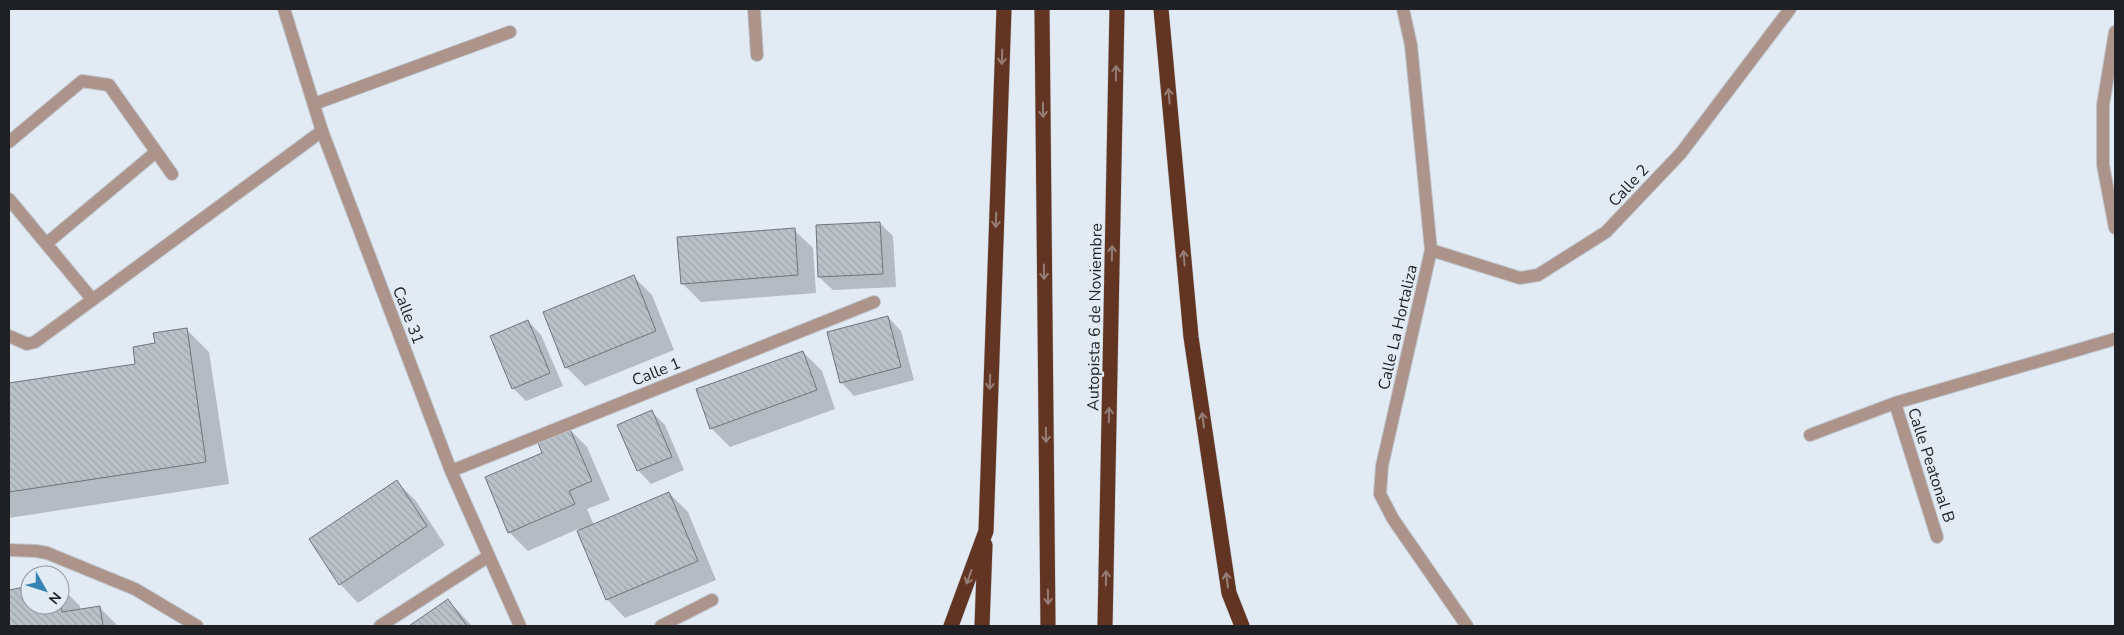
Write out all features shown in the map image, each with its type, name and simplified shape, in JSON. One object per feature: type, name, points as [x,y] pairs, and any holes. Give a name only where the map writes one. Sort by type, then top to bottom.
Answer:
[{"type":"highway","points":[[983,620],[1004,9]]},
{"type":"highway","points":[[1042,9],[1048,626]]},
{"type":"highway","name":"Autopista 6 de Noviembre","points":[[1105,626],[1117,9]]},
{"type":"highway","points":[[1161,9],[1191,337],[1229,593],[1242,626]]},
{"type":"highway","points":[[951,626],[986,532]]},
{"type":"street","name":"Calle 31","points":[[284,9],[322,131],[451,471],[520,626]]},
{"type":"street","points":[[754,9],[757,55]]},
{"type":"street","name":"Calle La Hortaliza","points":[[1403,9],[1411,45],[1431,250],[1382,466],[1380,494],[1393,519],[1467,626]]},
{"type":"street","name":"Calle 2","points":[[1431,250],[1520,278],[1538,275],[1606,232],[1681,153],[1790,9]]},
{"type":"street","points":[[314,104],[510,32]]},
{"type":"street","points":[[2115,32],[2103,106],[2104,165],[2115,228]]},
{"type":"street","points":[[9,142],[82,81],[108,85],[172,174]]},
{"type":"street","points":[[9,336],[30,344],[322,131]]},
{"type":"street","points":[[47,243],[156,152]]},
{"type":"street","points":[[9,199],[92,299]]},
{"type":"street","name":"Calle 1","points":[[451,471],[874,302]]},
{"type":"street","points":[[1810,435],[1895,404],[2115,339]]},
{"type":"street","name":"Calle Peatonal B","points":[[1895,404],[1937,537]]},
{"type":"street","points":[[9,550],[36,551],[64,561],[135,590],[197,626]]},
{"type":"street","points":[[380,626],[489,556]]},
{"type":"street","points":[[661,626],[712,600]]},
{"type":"building","points":[[880,222],[883,274],[818,277],[816,225]]},
{"type":"building","points":[[795,228],[798,275],[681,284],[677,237]]},
{"type":"building","points":[[634,275],[656,331],[565,368],[543,312]]},
{"type":"building","points":[[888,316],[901,367],[840,383],[827,332]]},
{"type":"building","points":[[528,320],[550,373],[512,389],[490,336]]},
{"type":"building","points":[[187,328],[206,462],[9,492],[9,383],[135,364],[133,347],[155,343],[153,333]]},
{"type":"building","points":[[803,351],[817,390],[710,429],[696,389]]},
{"type":"building","points":[[652,410],[672,457],[637,471],[617,425]]},
{"type":"building","points":[[569,427],[592,481],[569,491],[575,504],[508,533],[485,477],[542,453],[537,440]]},
{"type":"building","points":[[397,480],[427,526],[339,585],[309,539]]},
{"type":"building","points":[[669,492],[698,561],[606,600],[577,531]]},
{"type":"building","points":[[20,588],[20,615],[70,615],[70,611],[100,606],[103,626],[9,626],[9,590]]},
{"type":"building","points":[[448,599],[467,626],[409,626]]}]
